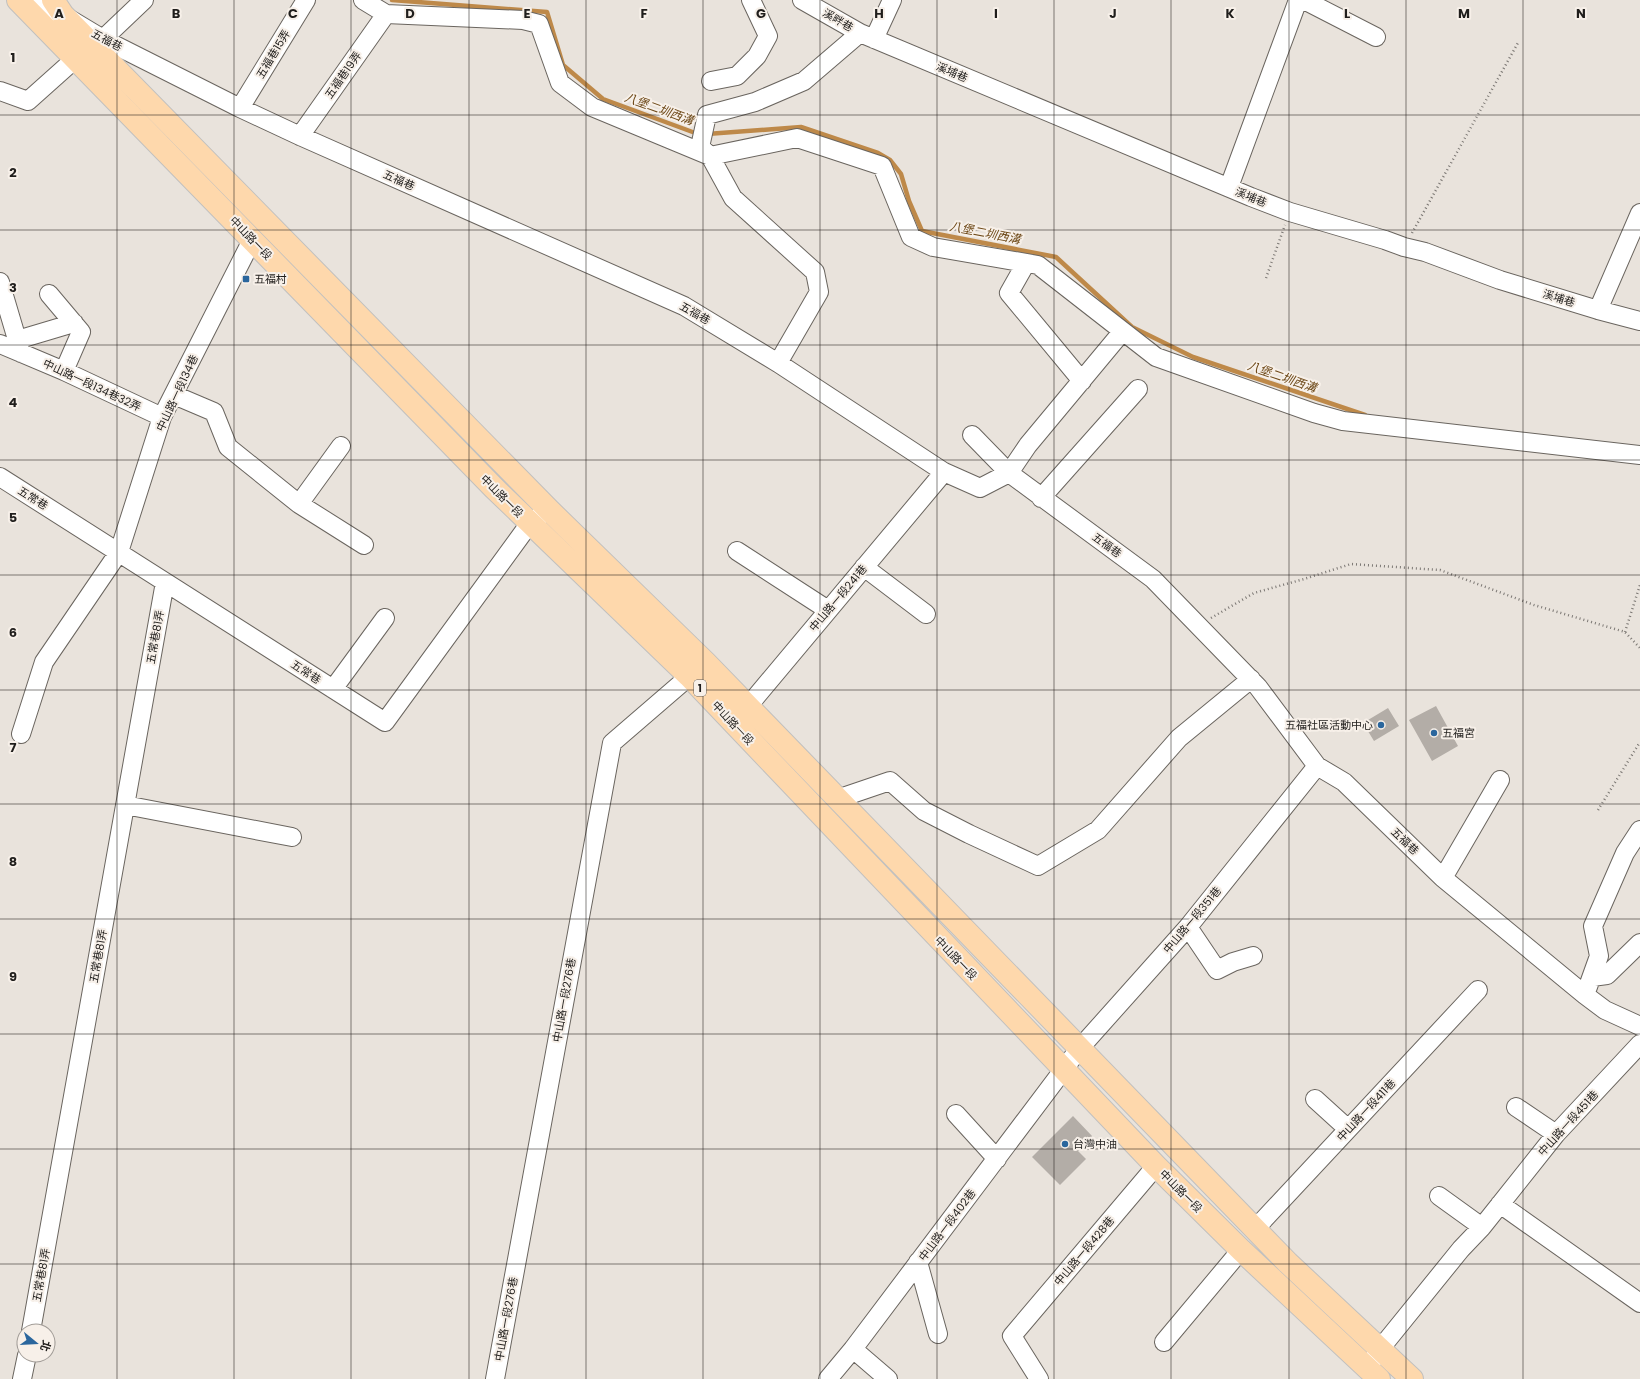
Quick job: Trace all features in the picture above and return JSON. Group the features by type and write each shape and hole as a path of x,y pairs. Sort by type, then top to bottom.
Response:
{"main road":[{"name":"中山路一段","path":"18,0 530,523 697,670 748,706 1288,1263 1412,1379"},
{"name":"中山路一段","path":"58,8 549,510 697,670 733,724 1063,1070 1156,1166 1241,1250 1373,1374"}],"street":[{"name":"五福巷","path":"18,0 58,8 103,39 240,108 684,306 778,362 944,472 980,488 1009,473 1028,445 1122,332"},
{"path":"103,39 144,0"},
{"name":"五福巷15弄","path":"240,108 306,0"},
{"path":"363,0 386,14 523,20 539,24 560,83 592,107 705,152 797,138 882,166 911,237 933,247 1038,265 1156,357 1314,413 1343,421 1640,455"},
{"path":"711,81 737,76 757,56 768,36 751,0"},
{"name":"溪畔巷","path":"802,0 867,36"},
{"path":"778,362 820,292 815,272 733,198 705,152 707,115 755,102 804,81 867,36 892,0"},
{"path":"1229,187 1298,0"},
{"path":"1304,0 1376,38"},
{"name":"五福巷19弄","path":"300,136 386,14"},
{"name":"溪埔巷","path":"867,36 1290,212 1425,252 1500,280 1598,310 1640,321"},
{"path":"0,91 28,101 75,59"},
{"path":"1598,310 1640,213"},
{"name":"中山路一段134巷","path":"21,734 44,662 118,552 162,417 252,240"},
{"path":"1026,263 1009,293 1082,381"},
{"path":"0,282 12,345 74,323"},
{"path":"49,294 81,332 64,371"},
{"name":"中山路一段134巷32弄","path":"12,345 162,417"},
{"path":"1041,498 1138,389"},
{"path":"174,395 214,412 228,447 299,504 364,545"},
{"path":"972,436 1009,473"},
{"path":"299,504 341,446"},
{"name":"中山路一段241巷","path":"733,724 944,472"},
{"name":"五福巷","path":"1009,473 1153,579 1258,687 1316,766 1344,782 1443,878 1585,995 1605,1010 1640,1026"},
{"name":"五常巷","path":"0,477 385,722 530,523 549,510"},
{"path":"737,551 828,610"},
{"path":"864,567 926,614"},
{"name":"五常巷81弄","path":"32,1323 165,582"},
{"path":"333,689 385,618"},
{"name":"中山路一段276巷","path":"495,1379 612,743 697,670"},
{"path":"838,799 890,781 924,811 1038,866 1098,830 1179,738 1250,679"},
{"name":"中山路一段351巷","path":"1063,1070 1079,1049 1188,926 1316,766"},
{"path":"1443,878 1500,780"},
{"path":"125,805 292,837"},
{"path":"1585,995 1599,956 1593,926 1625,853 1640,830"},
{"path":"1188,926 1217,970 1233,962 1253,956"},
{"path":"1592,977 1607,975 1640,943"},
{"name":"中山路一段411巷","path":"1255,1229 1478,990"},
{"name":"中山路一段451巷","path":"1373,1374 1380,1349 1461,1249 1482,1228 1556,1134 1640,1044"},
{"name":"中山路一段402巷","path":"828,1379 853,1349 1063,1070"},
{"path":"1315,1099 1348,1129"},
{"path":"1516,1107 1556,1134"},
{"path":"956,1114 997,1159"},
{"name":"中山路一段428巷","path":"1039,1379 1012,1336 1156,1166"},
{"path":"1439,1196 1482,1228"},
{"path":"1500,1204 1640,1303"},
{"path":"1164,1342 1241,1250"},
{"path":"918,1262 938,1334"},
{"path":"853,1349 888,1379"},
{"path":"22,1379 25,1363"}],"path":[{"path":"1404,247 1518,41"},
{"path":"1266,278 1290,212"},
{"path":"1198,625 1254,593 1351,564 1440,570 1534,605 1625,632 1640,648"},
{"path":"1625,632 1640,585"},
{"path":"1598,810 1640,742"}],"building":[{"name":"五福宮","path":"1436,706 1458,746 1432,761 1409,720"},
{"name":"五福社區活動中心","path":"1388,708 1399,726 1374,741 1363,723"},
{"name":"台灣中油","path":"1073,1116 1092,1136 1078,1151 1086,1159 1060,1185 1032,1157"}],"waterway":[{"name":"八堡二圳西溝","path":"392,0 547,12 563,65 603,99 698,134"},
{"name":"八堡二圳西溝","path":"707,134 801,127 878,153 890,160 901,174 909,201 922,231 1056,257 1132,327 1193,357 1365,415"}],"place":[{"name":"五福村","path":"246,279"},
{"name":"五福社區活動中心","path":"1381,725"},
{"name":"五福宮","path":"1434,733"},
{"name":"台灣中油","path":"1065,1144"}]}
